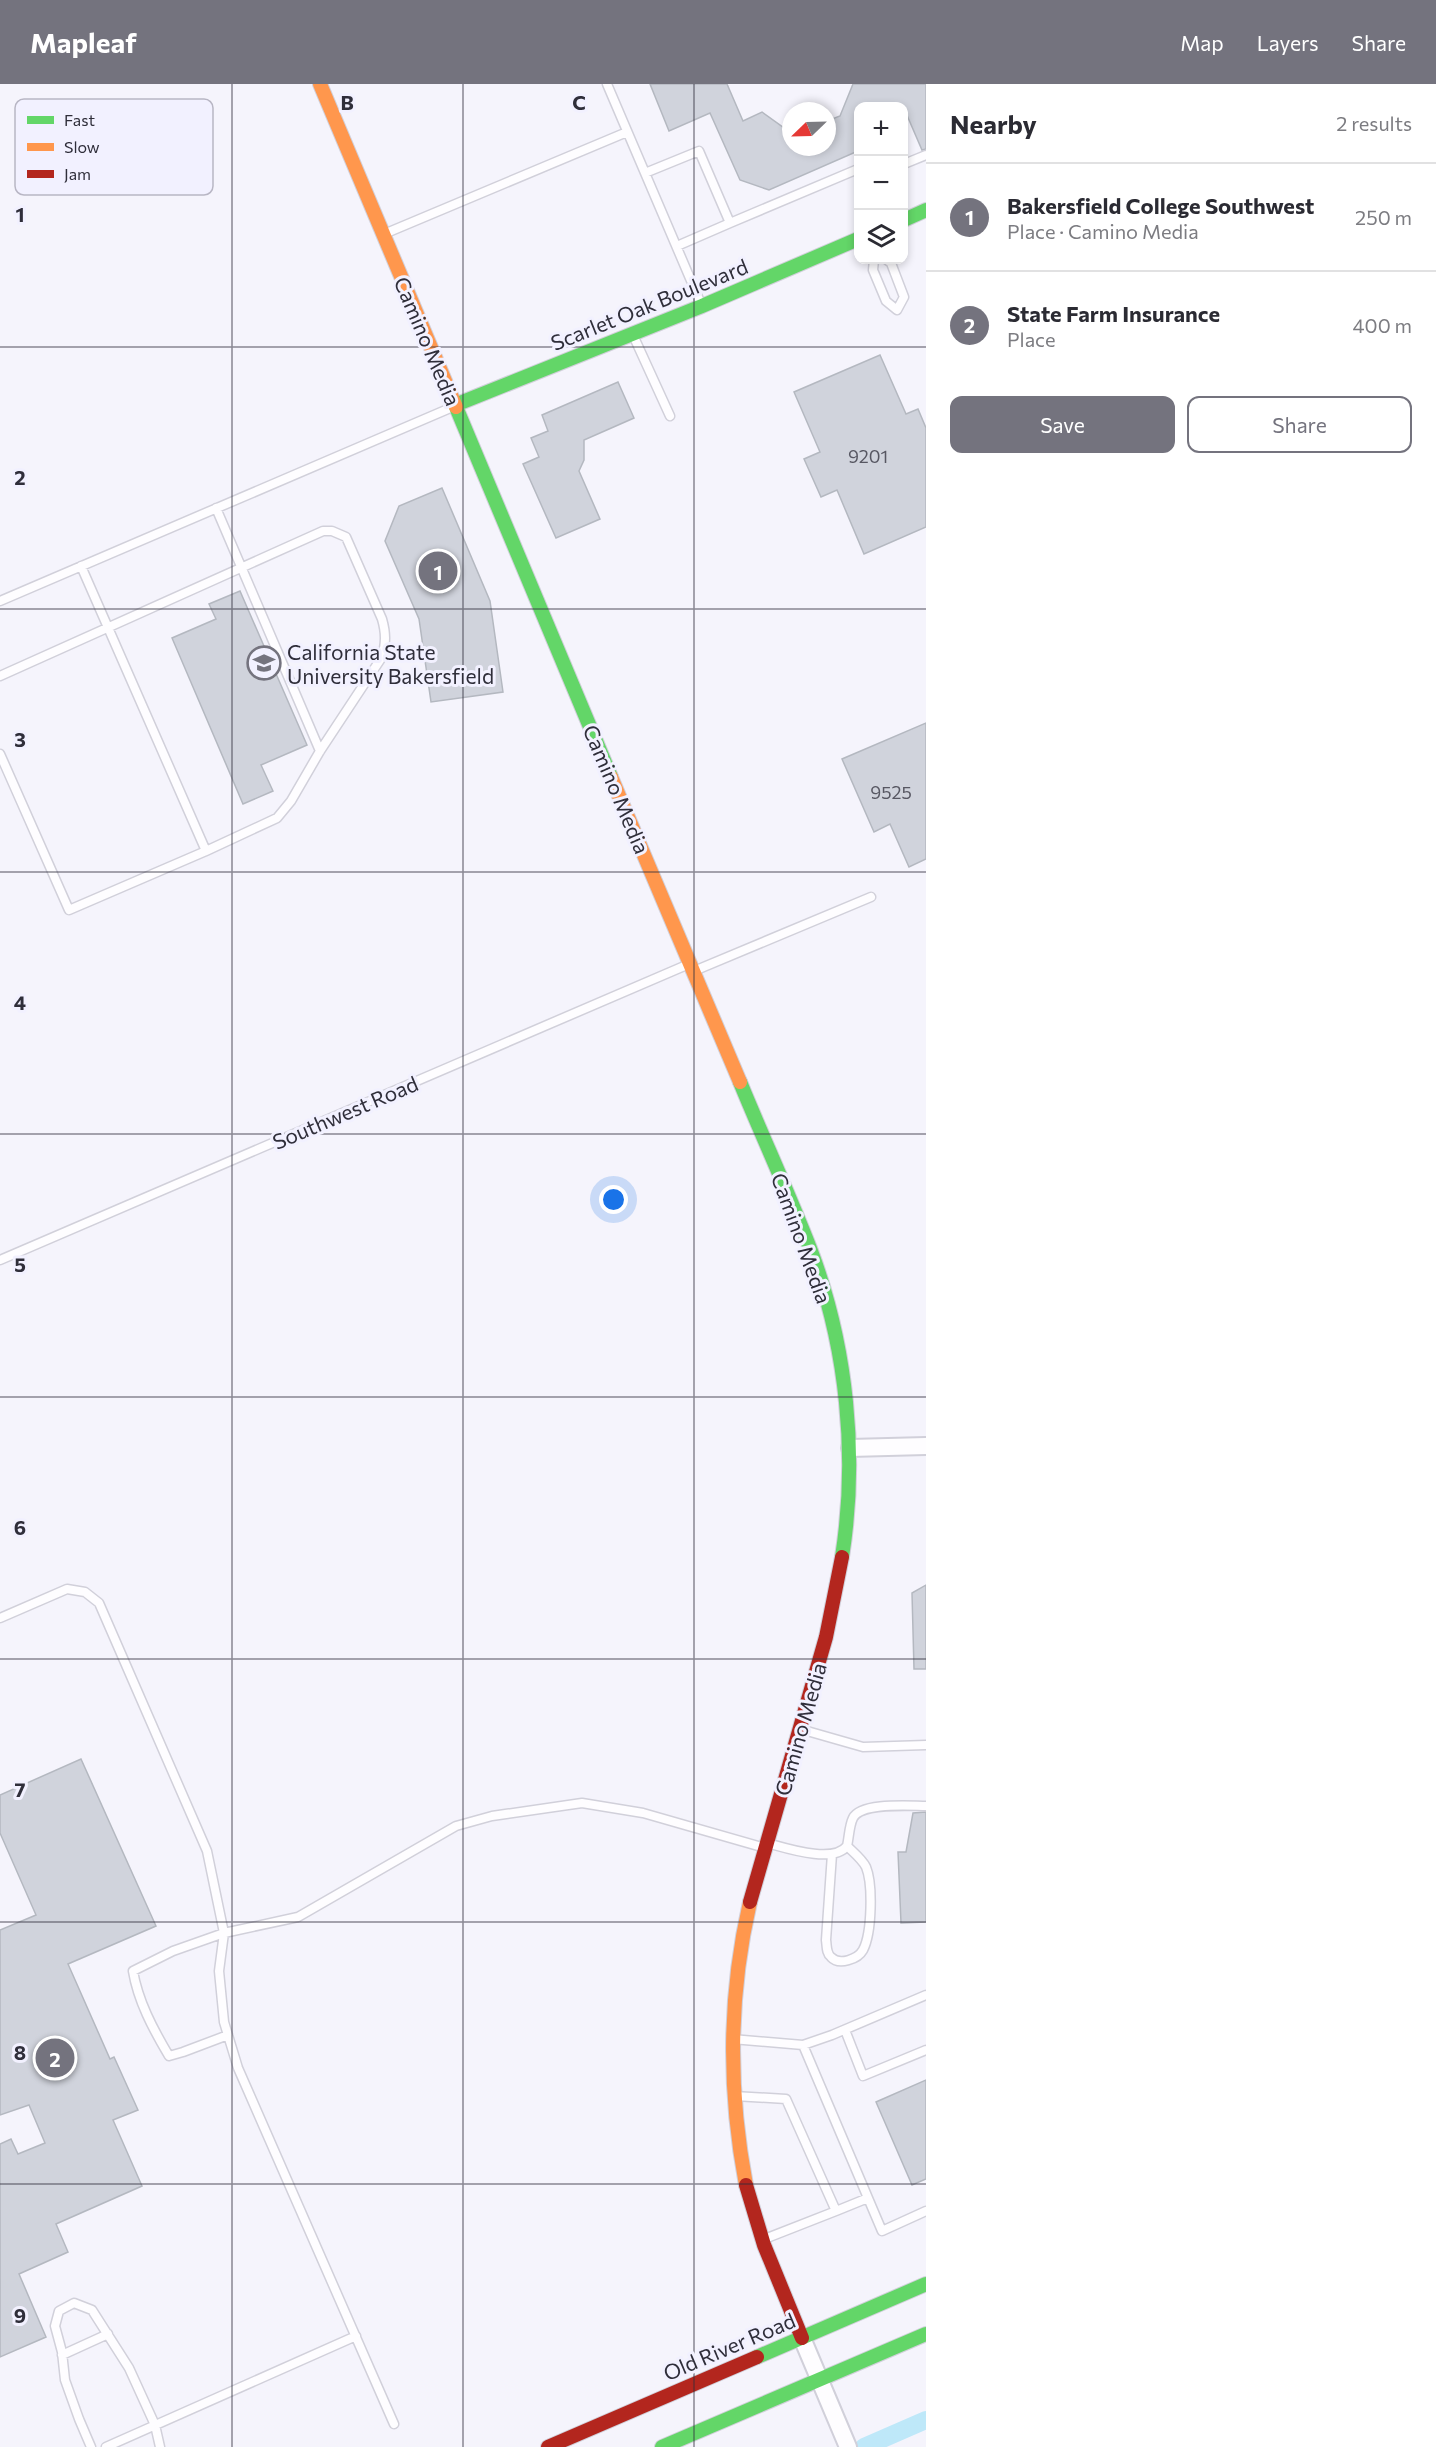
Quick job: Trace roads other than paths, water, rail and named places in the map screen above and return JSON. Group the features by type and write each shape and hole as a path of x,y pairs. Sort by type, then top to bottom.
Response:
{"street":[{"name":"Camino Media","path":"320,84 811,1251 825,1292 838,1343 846,1396 850,1448 850,1502 846,1544 837,1596 751,1895 734,1989 732,2039 738,2137 747,2189 762,2240 848,2447"},
{"path":"908,218 926,210"},
{"name":"Scarlet Oak Boulevard","path":"455,405 702,306 854,241"},
{"path":"850,1448 926,1446"},
{"name":"Old River Road","path":"548,2447 926,2284"},
{"path":"662,2447 926,2334"}],"lane":[{"path":"606,84 702,306"},
{"path":"384,235 627,132"},
{"path":"645,173 699,151 730,223"},
{"path":"908,162 926,155"},
{"path":"677,246 854,171"},
{"path":"874,264 873,270 886,302 899,313 904,297 891,264"},
{"path":"632,334 670,416"},
{"path":"0,601 455,405"},
{"path":"216,508 320,751"},
{"path":"0,676 322,531 339,533 346,537 385,630 386,645 382,657 320,751 291,801 277,818 69,910 0,754"},
{"path":"81,567 206,851"},
{"name":"Southwest Road","path":"0,1260 692,967 871,897"},
{"path":"0,1618 67,1589 85,1592 99,1603 207,1851 224,1933 219,1971 224,2022 238,2068 394,2424"},
{"path":"800,1729 863,1746 926,1745"},
{"path":"228,2035 169,2056 155,2033 136,1990 133,1971 173,1951 224,1933 298,1917 456,1826 492,1816 582,1803 643,1813 766,1846 832,1854 843,1851 847,1846 853,1818 859,1811 870,1808 926,1806"},
{"path":"832,1854 826,1940 828,1953 832,1959 839,1962 857,1957 862,1951 866,1941 870,1903 866,1867 847,1846"},
{"path":"732,2039 803,2044 845,2030 926,1995"},
{"path":"845,2030 863,2076 926,2050"},
{"path":"803,2044 882,2231 926,2211"},
{"path":"734,2096 786,2099 836,2211"},
{"path":"762,2240 868,2198"},
{"path":"91,2447 79,2420 66,2380 55,2326 59,2311 74,2303 92,2310 129,2368 155,2425 160,2447"},
{"path":"62,2355 108,2334"},
{"path":"106,2447 356,2336"}],"waterway":[{"path":"864,2447 926,2420"}],"place":[{"name":"Bakersfield College Southwest","path":"438,571"},
{"name":"California State University Bakersfield","path":"264,663"},
{"name":"State Farm Insurance","path":"55,2058"}]}
